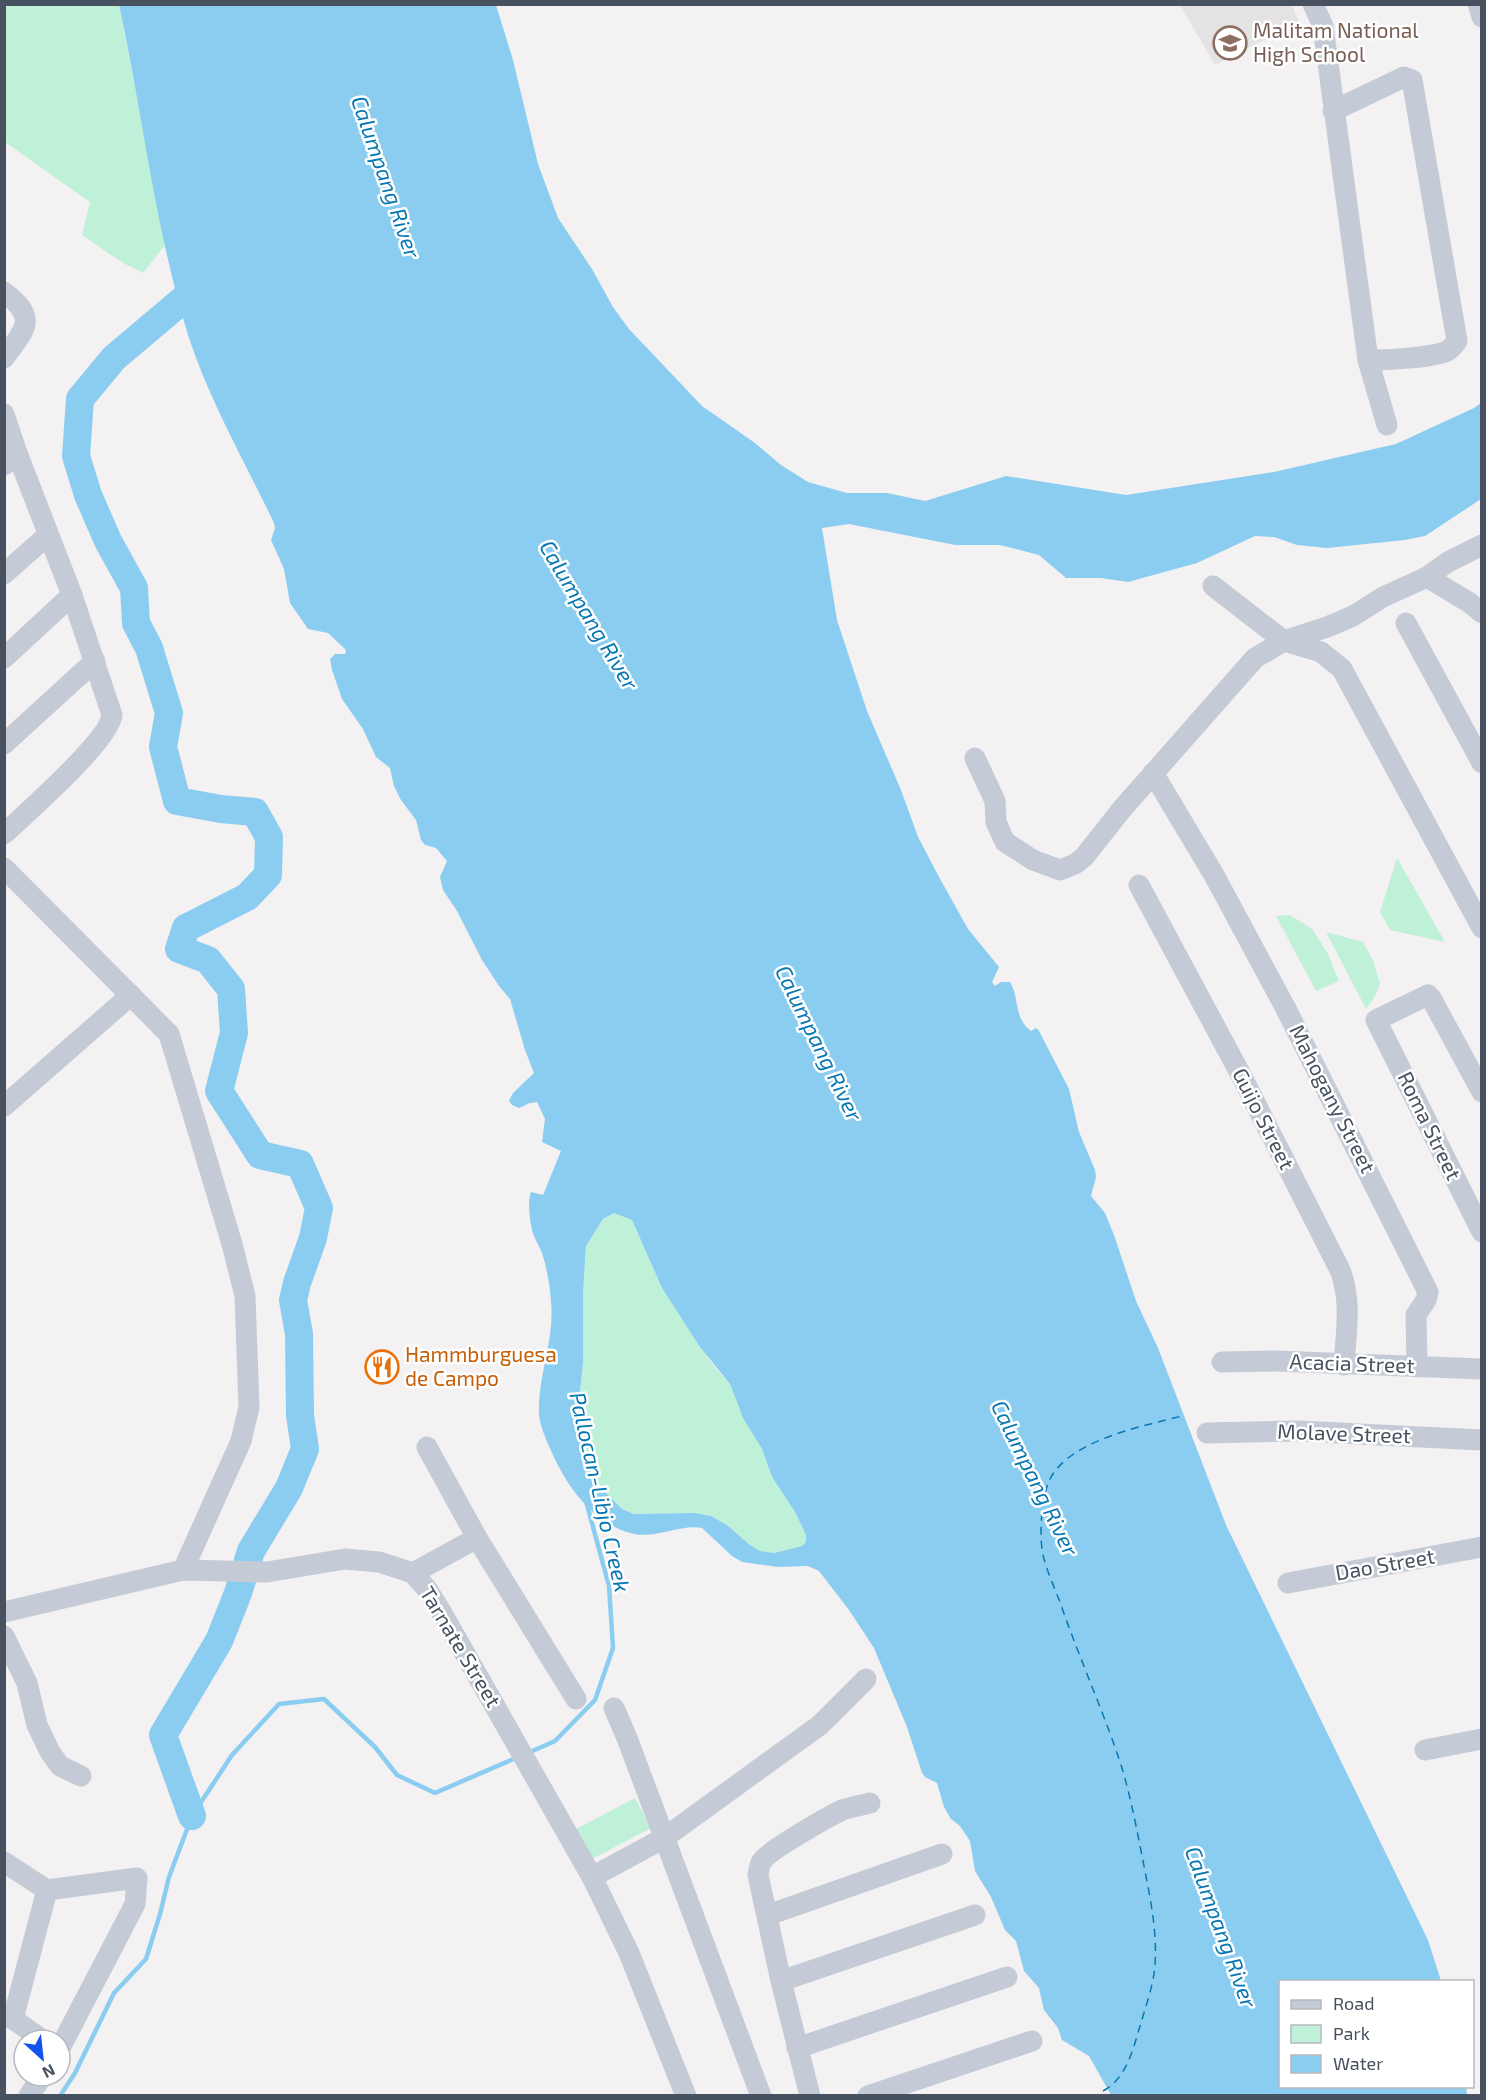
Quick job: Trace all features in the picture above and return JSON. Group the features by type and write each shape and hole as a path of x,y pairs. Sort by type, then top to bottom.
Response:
{"street":[{"path":"1313,4 1323,26 1368,360 1387,425"},
{"path":"1479,4 1482,17"},
{"path":"1333,111 1404,77 1412,80 1457,340 1453,347 1445,352 1392,360 1368,360"},
{"path":"4,292 21,309 26,319 26,328 4,358"},
{"path":"4,414 11,459 48,535 72,596 112,715 110,726 80,761 4,834"},
{"path":"4,574 48,535"},
{"path":"975,758 995,801 996,822 1005,842 1033,860 1060,870 1075,864 1084,857 1153,772 1255,658 1284,641 1353,616 1383,597 1426,577 1448,562 1482,545"},
{"path":"1426,577 1470,603 1482,613"},
{"path":"1213,586 1284,641 1321,652 1342,669 1482,928"},
{"path":"4,658 72,596"},
{"path":"1406,623 1482,763"},
{"path":"4,744 95,661"},
{"name":"Mahogany Street","path":"1153,772 1214,875 1285,1006 1428,1292 1428,1296 1416,1315 1416,1367"},
{"path":"4,868 169,1034 232,1244 245,1296 249,1407 242,1441 183,1570"},
{"name":"Guijo Street","path":"1139,885 1340,1270 1346,1286 1348,1304 1344,1365"},
{"path":"4,1106 131,995"},
{"name":"Roma Street","path":"1482,1092 1428,995 1376,1020 1482,1232"},
{"name":"Acacia Street","path":"1222,1362 1276,1361 1482,1369"},
{"name":"Molave Street","path":"1207,1433 1299,1431 1482,1440"},
{"path":"427,1447 477,1538 576,1699"},
{"path":"413,1573 477,1538"},
{"name":"Dao Street","path":"1288,1583 1482,1547"},
{"name":"Tarnate Street","path":"4,1612 183,1570 267,1572 345,1559 379,1562 413,1573 427,1589 510,1730 592,1877 629,1953 686,2096"},
{"path":"4,1635 27,1683 38,1725 50,1752 60,1766 81,1776"},
{"path":"592,1877 664,1838 820,1725 866,1679"},
{"path":"614,1708 761,2096"},
{"path":"1425,1750 1482,1739"},
{"path":"810,2096 781,1981 758,1875 761,1861 771,1853 845,1809 870,1803"},
{"path":"768,1915 942,1854"},
{"path":"4,1862 47,1890 137,1878 135,1904 70,2028"},
{"path":"25,2028 9,2017 47,1890"},
{"path":"781,1981 975,1915"},
{"path":"797,2048 1007,1977"},
{"path":"868,2096 1032,2041"}],"shaded area":[{"name":"Malitam National High School","path":"1180,5 1292,5 1299,22 1215,65"}],"green space":[{"path":"5,5 119,5 165,245 143,273 123,263 82,235 90,202 5,142"},
{"path":"1397,858 1445,942 1390,930 1380,912"},
{"path":"1290,915 1312,929 1327,952 1339,981 1316,991 1276,916"},
{"path":"1326,932 1363,942 1373,960 1380,984 1366,1009"},
{"path":"614,1213 632,1220 662,1288 713,1365 730,1384 743,1418 762,1449 772,1477 795,1512 806,1535 806,1542 802,1546 774,1553 760,1551 727,1525 711,1516 695,1513 634,1514 622,1509 598,1485 582,1454 577,1420 583,1363 583,1294 586,1246 603,1219"},
{"path":"635,1798 651,1828 592,1859 576,1829"}],"water":[{"name":"Calumpang River","path":"119,5 496,5 513,60 538,164 558,218 592,269 613,307 629,329 702,406 755,443 781,465 808,482 847,493 887,493 925,501 1006,476 1126,495 1274,472 1396,444 1481,403 1481,499 1425,536 1405,540 1327,548 1297,545 1274,537 1255,536 1197,563 1128,582 1101,578 1066,578 1039,555 1000,545 955,545 849,524 822,528 837,620 867,711 901,790 918,837 968,929 999,967 992,982 995,986 1001,982 1010,982 1019,1014 1025,1026 1031,1031 1036,1028 1039,1031 1069,1089 1079,1132 1095,1170 1096,1177 1091,1196 1105,1213 1136,1301 1158,1348 1226,1525 1428,1940 1441,1980 1279,1980 1279,2088 1466,2088 1467,2095 1111,2095 1089,2056 1062,2040 1058,2028 1044,2010 1039,1988 1024,1971 1016,1941 1005,1930 991,1897 975,1871 970,1841 944,1807 937,1783 922,1773 907,1727 874,1648 819,1571 808,1566 778,1567 742,1562 732,1556 702,1528 685,1528 649,1535 630,1533 603,1520 580,1499 555,1460 544,1435 539,1415 539,1401 552,1316 545,1265 530,1220 530,1196 531,1192 543,1195 561,1151 542,1142 545,1119 537,1102 519,1108 509,1101 513,1093 534,1073 510,999 482,960 457,911 443,890 440,877 447,861 436,848 425,845 421,840 416,820 394,786 390,768 376,757 363,729 342,699 330,659 335,654 345,654 346,650 328,633 308,629 290,603 284,569 271,540 275,528 274,523 217,409 197,362 177,297 158,214","holes":["614,1213 632,1220 662,1288 700,1347 730,1384 743,1418 762,1449 772,1477 795,1512 806,1535 806,1542 802,1546 774,1553 760,1551 727,1525 711,1516 695,1513 634,1514 622,1509 598,1485 582,1454 577,1420 583,1363 586,1246 603,1219"]}],"waterway":[{"path":"192,1816 163,1735 219,1641 238,1593 251,1551 289,1488 305,1449 300,1415 299,1334 293,1300 313,1238 319,1208 300,1164 260,1155 219,1091 234,1033 231,989 208,960 179,949 186,928 247,897 268,875 269,837 255,812 177,801 163,747 169,713 149,648 136,623 134,588 108,541 88,495 76,456 80,399 114,358 210,277"},
{"name":"Pallocan-Libjo Creek","path":"528,1753 555,1741 595,1700 613,1648 609,1586 586,1501"},
{"name":"Pallocan-Libjo Creek","path":"60,2096 75,2073 114,1993 146,1959 169,1877 192,1816 232,1755 279,1704 324,1699 375,1747 397,1775 435,1793 518,1757"}],"ferry route":[{"path":"1103,2091 1118,2079 1128,2063 1134,2045 1154,1974 1155,1931 1131,1803 1122,1768 1043,1555 1041,1527 1043,1506 1050,1479 1074,1454 1128,1430 1182,1416"}],"place":[{"name":"Malitam National High School","path":"1230,43"},
{"name":"Hammburguesa de Campo","path":"382,1367"}]}
